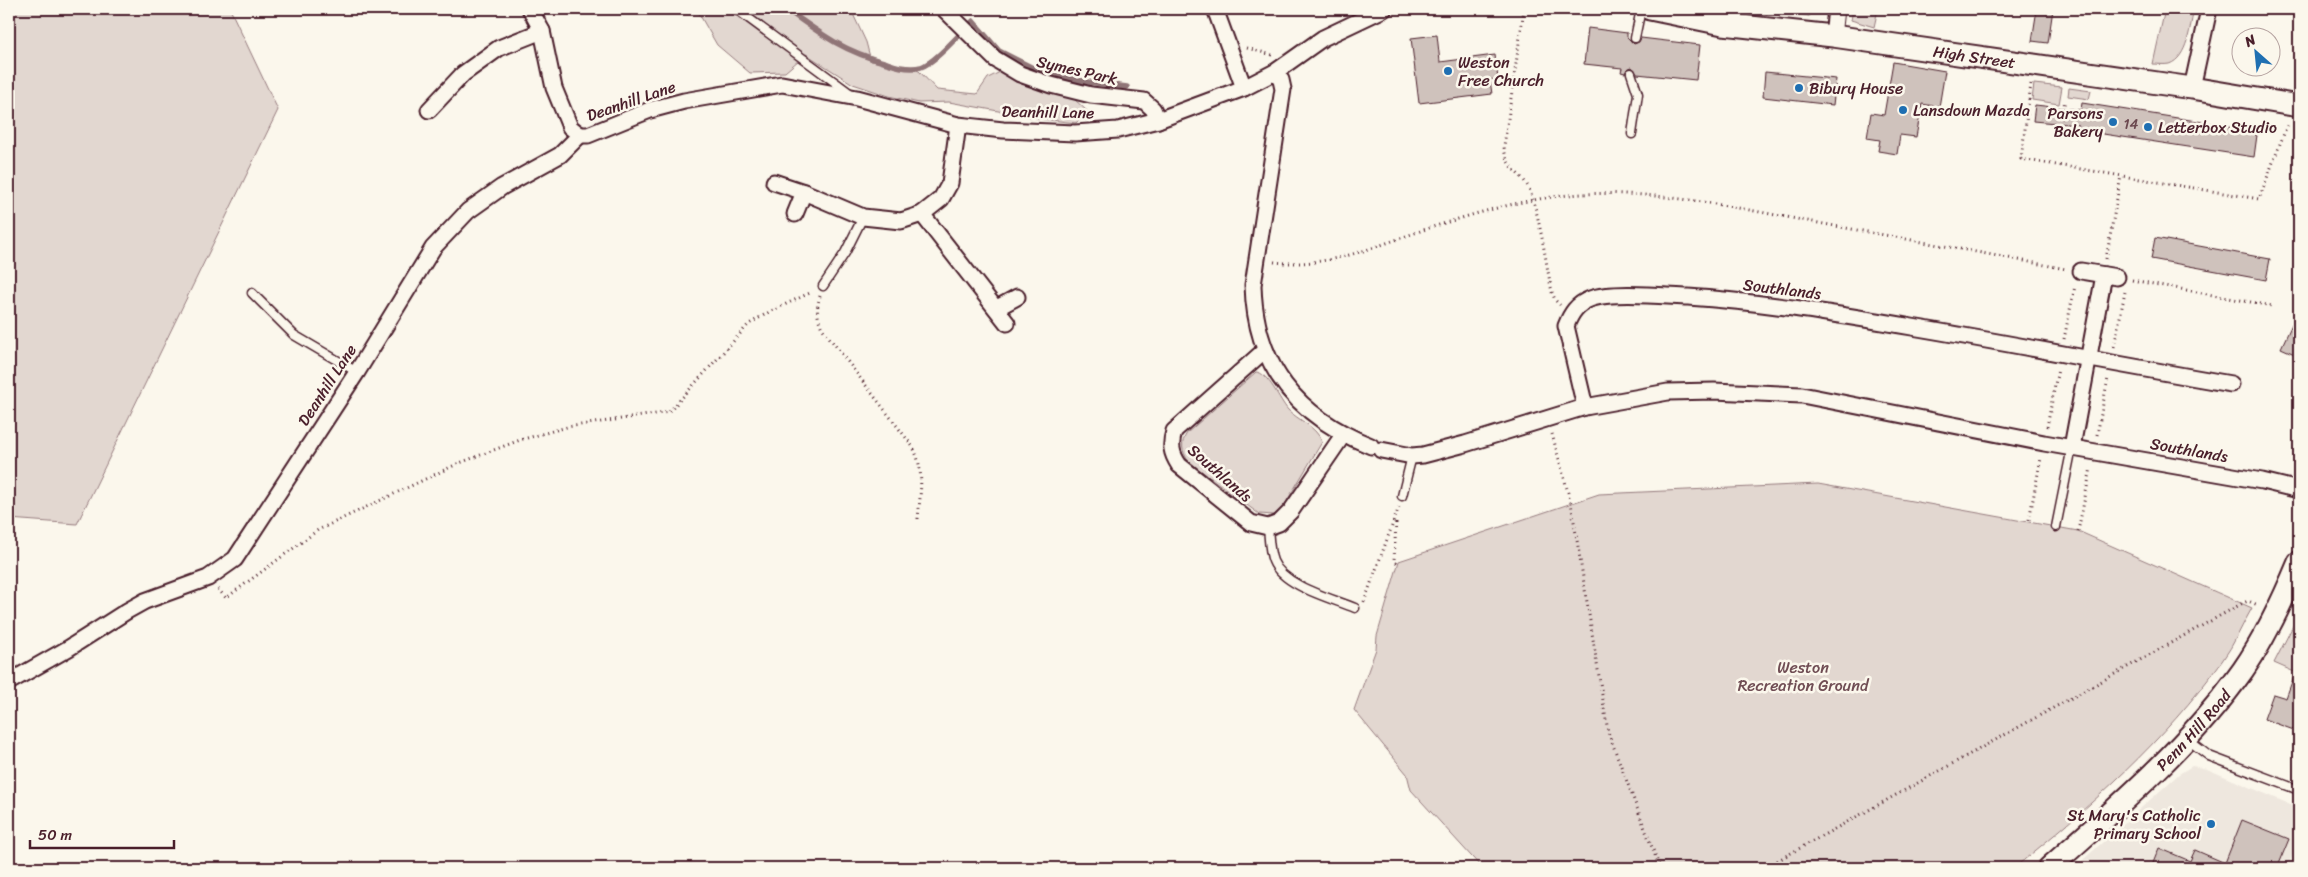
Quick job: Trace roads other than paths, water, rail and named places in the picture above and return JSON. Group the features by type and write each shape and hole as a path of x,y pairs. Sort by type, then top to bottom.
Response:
{"street":[{"path":"530,9 542,31 554,88 570,126 580,135"},
{"path":"1215,9 1244,88"},
{"name":"Deanhill Lane","path":"9,682 69,648 127,610 145,601 208,578 236,559 357,372 433,248 446,231 468,211 502,187 560,155 580,135 588,135 650,110 684,101 782,84 857,98 958,125 1003,130 1075,132 1118,130 1158,120 1244,88 1275,72 1322,38 1384,9"},
{"name":"High Street","path":"1650,9 1724,24 1833,36 2192,88 2298,106"},
{"path":"1833,36 1836,9"},
{"path":"2192,88 2209,9"},
{"name":"Symes Park","path":"949,14 995,59 1020,74 1051,85 1091,95 1144,101 1153,108 1158,120"},
{"path":"429,110 463,74 499,48 542,31"},
{"name":"Southlands","path":"1275,72 1281,80 1283,89 1256,261 1254,308 1257,330 1274,369 1298,401 1343,435 1376,448 1412,456 1457,447 1586,407 1668,392 1714,391 1802,395 2044,443 2094,450 2262,481 2299,490"},
{"path":"774,182 804,192 863,217 901,221 922,214 941,200 950,183 958,125"},
{"path":"795,214 804,192"},
{"path":"922,214 1007,323"},
{"path":"2072,447 2088,359 2116,277 2079,271"},
{"name":"Southlands","path":"1586,407 1567,338 1566,326 1577,306 1603,296 1662,296 1729,300 1801,308 2062,352 2111,364 2231,384"},
{"path":"997,308 1017,297"},
{"name":"Southlands","path":"1265,350 1184,420 1174,431 1171,442 1172,454 1179,465 1251,523 1268,527"},
{"path":"1268,527 1279,522 1291,511 1343,435"},
{"name":"Penn Hill Road","path":"2049,868 2151,776 2221,699 2244,668 2262,638 2299,562"}],"lane":[{"path":"736,9 857,98"},
{"path":"1636,38 1641,9"},
{"path":"1631,73 1638,94 1632,134"},
{"path":"823,286 845,253 863,217"},
{"path":"252,293 294,335 357,372"},
{"path":"2056,527 2072,447"},
{"path":"1402,496 1412,456"},
{"path":"1268,527 1272,560 1278,570 1288,580 1355,608"},
{"path":"2186,739 2209,756 2299,790"}],"waterway":[{"path":"786,9 822,34 845,47 899,67 917,68 927,64 941,53 973,21 999,51 1043,73 1127,87"}],"place":[{"name":"Weston Free Church","path":"1448,71"},
{"name":"Bibury House","path":"1799,88"},
{"name":"Lansdown Mazda","path":"1903,110"},
{"name":"Parsons Bakery","path":"2113,122"},
{"name":"Letterbox Studio","path":"2148,127"},
{"name":"St Mary's Catholic Primary School","path":"2211,824"}],"park label":[{"name":"Weston Recreation Ground","path":"1803,676"}]}
